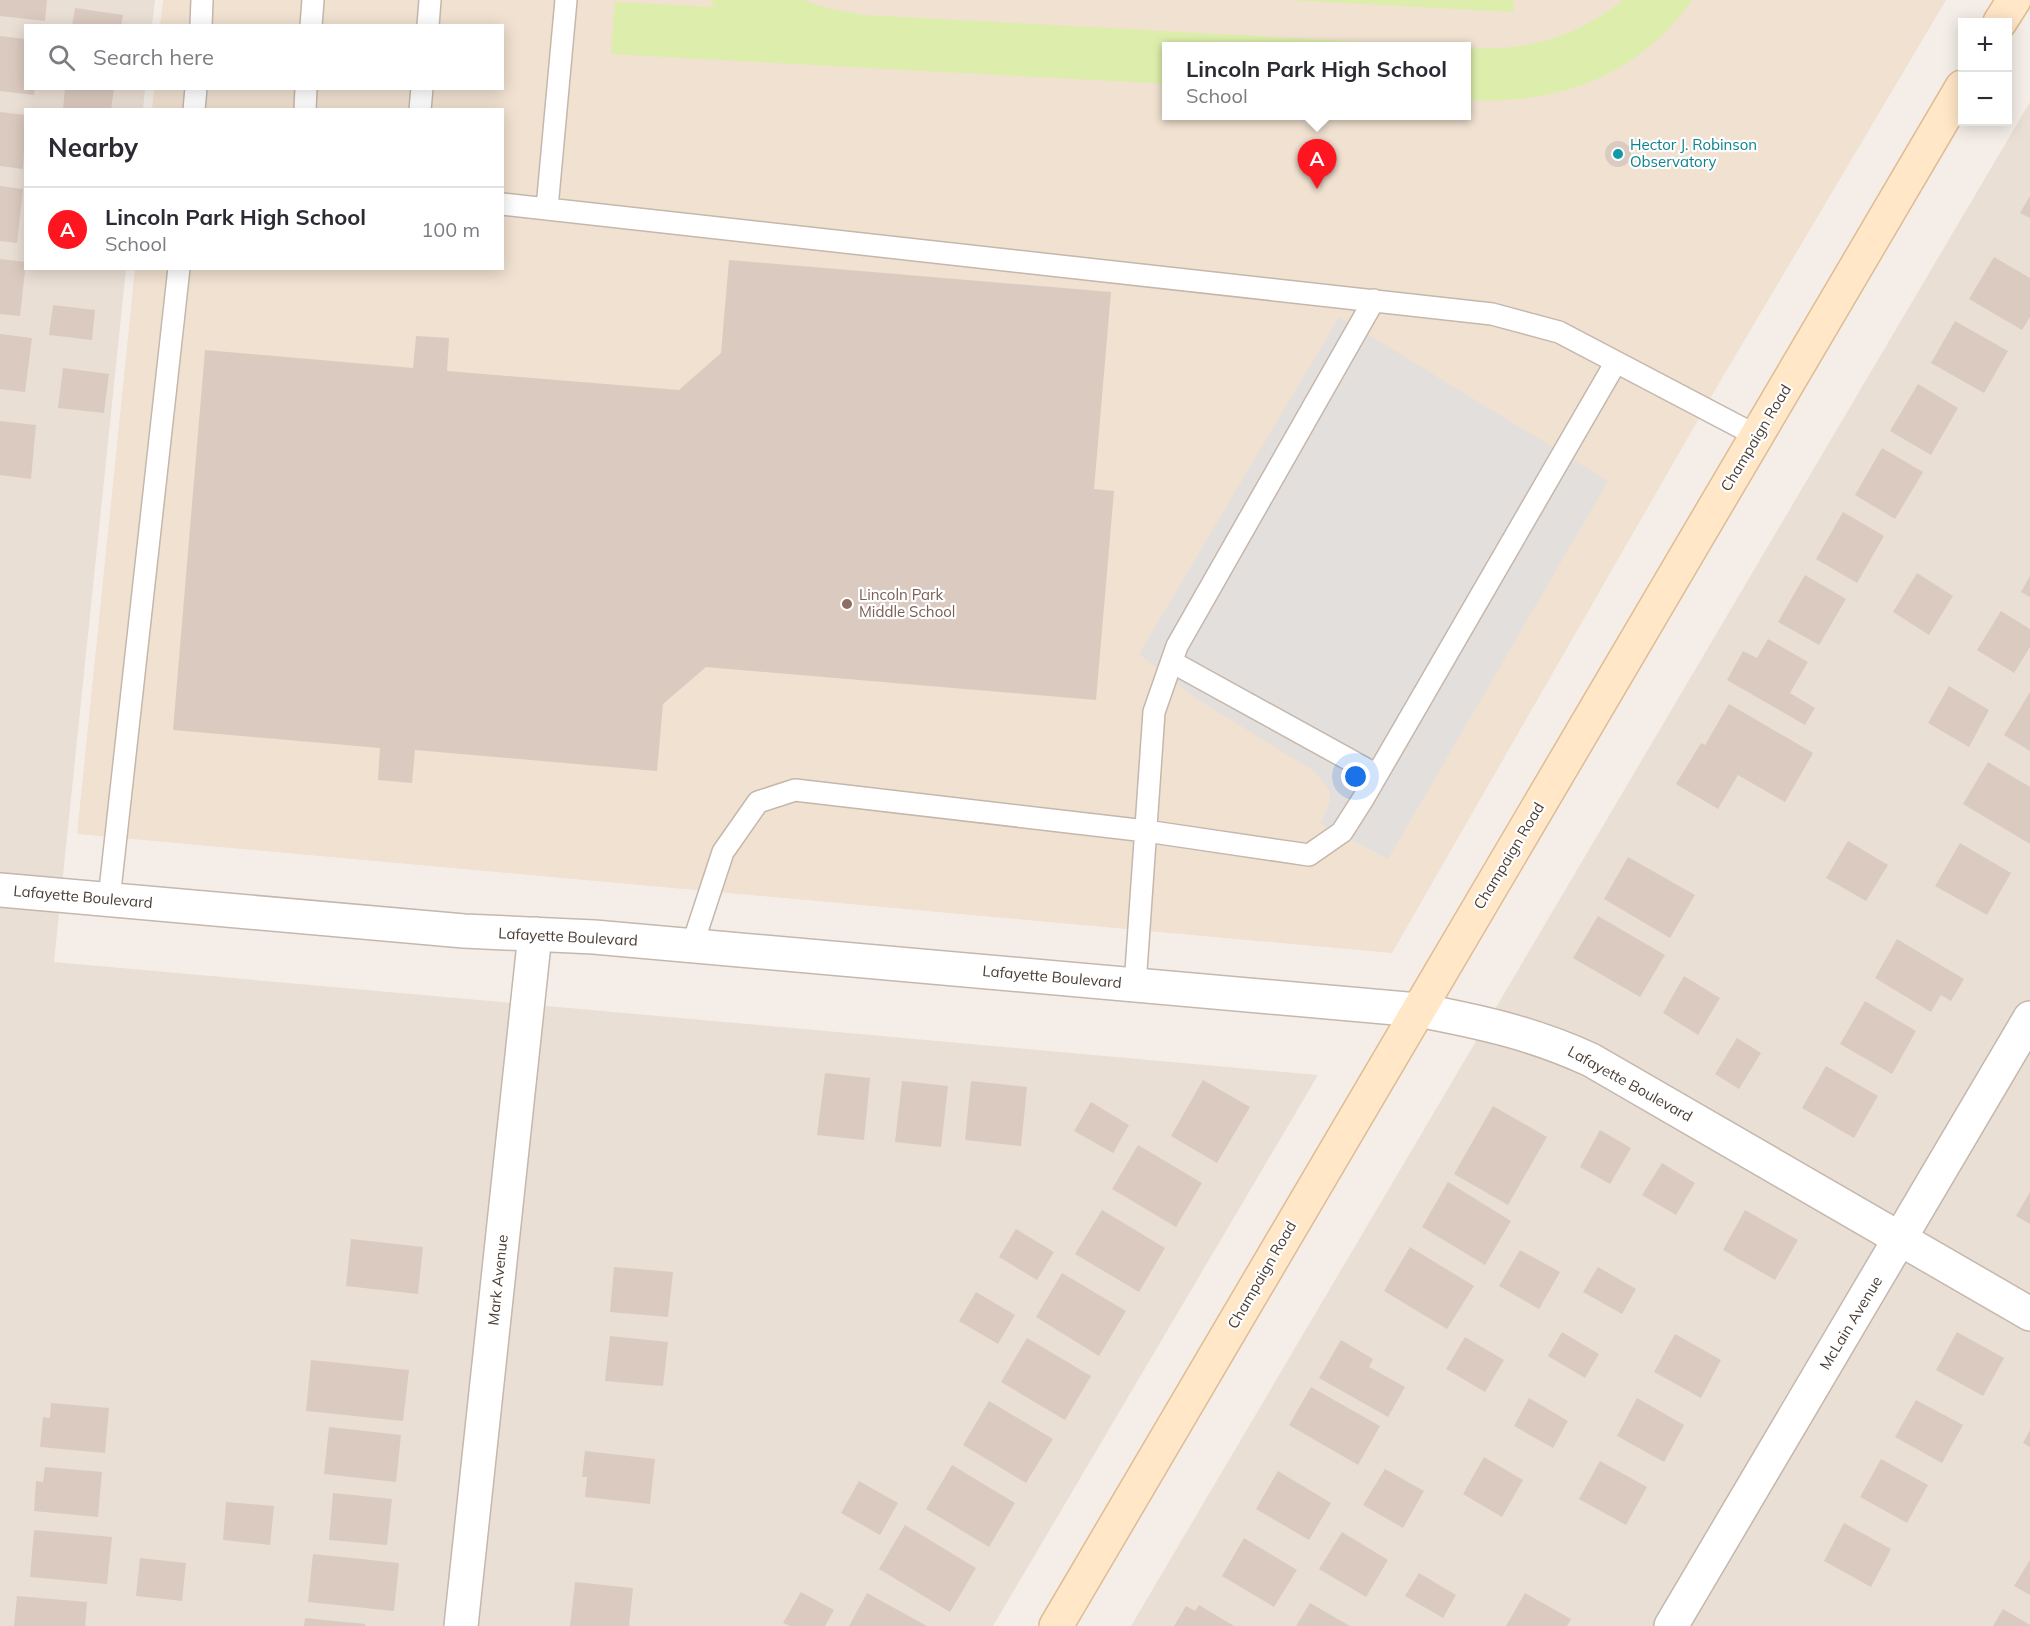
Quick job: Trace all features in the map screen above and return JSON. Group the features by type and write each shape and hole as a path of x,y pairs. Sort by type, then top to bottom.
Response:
{"street":[{"path":"2003,18 2014,0"},
{"name":"Champaign Road","path":"1056,1626 1958,94"},
{"name":"Lafayette Boulevard","path":"1,897 110,899 464,931 692,946 1418,1010 1501,1026 1558,1045 1591,1060 2030,1314"},
{"name":"Mark Avenue","path":"461,1626 535,934"},
{"name":"McLain Avenue","path":"1671,1626 2030,1018"}],"lane":[{"path":"201,24 202,0"},
{"path":"311,24 313,0"},
{"path":"428,24 430,0"},
{"path":"547,208 566,0"},
{"path":"194,108 196,90"},
{"path":"305,108 306,90"},
{"path":"420,108 422,90"},
{"path":"504,204 1492,314 1559,332 1757,436"},
{"path":"110,899 179,270"},
{"path":"1135,985 1154,711 1183,636 1374,300"},
{"path":"692,946 723,852 758,802 795,790 1146,831 1309,855 1342,832 1616,362"},
{"path":"1172,662 1377,775"}],"shaded area":[{"path":"0,0 155,0 152,24 24,24 24,90 145,90 143,108 24,108 24,270 126,270 54,962 1318,1075 993,1626 0,1626"},
{"name":"Lincoln Park Middle School","path":"163,0 1946,0 1725,373 1392,953 77,834 135,270 504,270 504,108 152,108 154,90 504,90 504,24 160,24"},
{"path":"2030,102 2030,1626 1131,1626"},
{"path":"1339,317 1608,481 1388,859 1321,824 1330,802 1330,791 1314,771 1197,699 1139,654"}],"green space":[{"path":"710,0 804,0 826,8 864,15 1371,42 1162,42 1162,84 611,54 615,2 715,7"},
{"path":"1284,0 1514,0 1513,12"},
{"path":"1623,0 1692,0 1671,27 1647,49 1621,67 1593,81 1564,91 1533,97 1471,100 1471,48 1510,47 1550,39 1568,33 1605,13"}],"building":[{"path":"0,0 47,0 45,21 0,16"},
{"path":"75,8 123,15 121,24 72,24"},
{"path":"0,36 24,39 24,90 35,90 34,95 0,91"},
{"path":"65,90 114,90 111,108 63,108"},
{"path":"0,112 24,115 23,169 0,166"},
{"name":"Hector J. Robinson Observatory","path":"1618,141 1627,145 1631,154 1627,163 1618,167 1609,163 1605,154 1609,145"},
{"path":"0,186 23,189 17,243 0,241"},
{"path":"2030,196 2030,218 2020,213"},
{"path":"1994,257 2030,278 2030,317 2022,330 1969,299"},
{"path":"0,259 24,262 20,316 0,314"},
{"name":"Lincoln Park Middle School","path":"729,260 1111,292 1094,489 1114,491 1096,700 706,667 663,704 657,771 415,750 412,783 378,780 380,748 173,730 205,350 413,368 416,336 449,338 447,371 679,390 721,353"},
{"path":"53,305 95,310 92,340 49,335"},
{"path":"1955,321 2008,351 1984,393 1931,363"},
{"path":"0,334 32,338 25,392 0,389"},
{"path":"63,368 109,374 104,413 58,408"},
{"path":"1918,384 1958,408 1931,455 1890,431"},
{"path":"0,421 36,425 31,479 0,475"},
{"path":"1882,448 1923,472 1895,519 1855,495"},
{"path":"1843,512 1884,536 1857,583 1816,559"},
{"path":"1917,573 1953,596 1929,635 1893,612"},
{"path":"1805,575 1846,599 1819,645 1778,622"},
{"path":"2030,576 2030,597 2021,592"},
{"path":"2001,611 2030,629 2030,647 2014,673 1977,650"},
{"path":"1768,639 1808,662 1790,693 1815,708 1805,725 1727,680 1743,651 1757,658"},
{"path":"1949,686 1989,710 1969,747 1928,723"},
{"path":"2030,692 2030,751 2004,735"},
{"path":"1729,704 1813,753 1785,802 1738,775 1718,809 1676,784 1701,743 1705,745"},
{"path":"1988,762 2030,787 2030,844 1963,804"},
{"path":"1848,841 1888,865 1866,901 1826,878"},
{"path":"1960,843 2011,873 1987,915 1935,886"},
{"path":"1628,857 1695,895 1670,938 1604,899"},
{"path":"1598,916 1665,955 1640,997 1573,958"},
{"path":"1897,939 1964,979 1951,1001 1941,995 1931,1012 1875,978"},
{"path":"1684,976 1720,998 1698,1035 1663,1013"},
{"path":"1865,1001 1916,1031 1892,1074 1840,1044"},
{"path":"1737,1038 1761,1053 1739,1089 1715,1074"},
{"path":"1826,1066 1878,1096 1854,1138 1802,1108"},
{"path":"825,1073 870,1078 864,1140 817,1135"},
{"path":"1203,1080 1250,1107 1217,1163 1171,1136"},
{"path":"902,1081 948,1086 941,1147 895,1142"},
{"path":"971,1081 1027,1087 1021,1146 965,1140"},
{"path":"1091,1102 1129,1125 1113,1153 1074,1131"},
{"path":"1493,1106 1547,1137 1508,1205 1454,1174"},
{"path":"1600,1130 1631,1148 1610,1184 1580,1167"},
{"path":"1138,1145 1202,1183 1176,1227 1112,1189"},
{"path":"1662,1163 1695,1183 1676,1215 1642,1195"},
{"path":"1448,1182 1511,1221 1485,1265 1422,1227"},
{"path":"2030,1192 2030,1224 2016,1216"},
{"path":"1102,1210 1165,1248 1139,1292 1075,1254"},
{"path":"1745,1210 1798,1240 1775,1280 1723,1250"},
{"path":"1016,1229 1054,1252 1037,1280 999,1257"},
{"path":"351,1239 423,1247 418,1294 346,1286"},
{"path":"1410,1247 1474,1286 1447,1329 1384,1291"},
{"path":"1520,1250 1560,1272 1539,1309 1499,1286"},
{"path":"614,1267 673,1272 668,1317 610,1312"},
{"path":"1598,1267 1636,1289 1622,1314 1583,1292"},
{"path":"1062,1273 1126,1311 1099,1356 1036,1317"},
{"path":"976,1292 1015,1315 998,1344 959,1321"},
{"path":"1562,1332 1599,1354 1585,1378 1548,1356"},
{"path":"1957,1332 2004,1358 1983,1396 1936,1370"},
{"path":"1675,1334 1721,1360 1701,1398 1654,1372"},
{"path":"610,1336 668,1342 663,1386 605,1381"},
{"path":"1465,1337 1504,1360 1485,1392 1446,1369"},
{"path":"1027,1338 1091,1376 1065,1420 1001,1382"},
{"path":"1341,1340 1373,1359 1369,1367 1405,1387 1388,1417 1319,1378"},
{"path":"311,1360 409,1370 403,1421 306,1411"},
{"path":"1311,1387 1380,1426 1358,1465 1289,1425"},
{"path":"1529,1398 1568,1421 1553,1448 1514,1426"},
{"path":"1637,1398 1684,1425 1664,1462 1617,1436"},
{"path":"1916,1400 1963,1425 1942,1463 1895,1437"},
{"path":"989,1401 1053,1439 1026,1483 963,1445"},
{"path":"51,1403 109,1408 105,1453 40,1447 43,1417 50,1418"},
{"path":"329,1427 401,1435 396,1482 324,1474"},
{"path":"2030,1430 2030,1447 2023,1443"},
{"path":"585,1451 655,1459 650,1504 585,1497 587,1477 582,1477"},
{"path":"1484,1457 1523,1480 1502,1517 1463,1494"},
{"path":"1881,1459 1928,1485 1907,1523 1860,1497"},
{"path":"1600,1461 1647,1487 1626,1525 1579,1499"},
{"path":"952,1465 1015,1503 989,1547 926,1509"},
{"path":"45,1467 102,1472 98,1517 34,1511 36,1481 43,1482"},
{"path":"1385,1469 1424,1491 1403,1528 1363,1505"},
{"path":"1278,1471 1331,1503 1309,1540 1256,1509"},
{"path":"859,1481 898,1503 880,1535 841,1513"},
{"path":"333,1493 392,1499 387,1545 329,1540"},
{"path":"226,1502 274,1506 270,1545 223,1540"},
{"path":"1844,1523 1891,1549 1871,1587 1824,1561"},
{"path":"905,1525 976,1568 950,1612 879,1569"},
{"path":"34,1530 112,1537 107,1584 30,1577"},
{"path":"1342,1532 1388,1560 1366,1597 1319,1569"},
{"path":"1244,1538 1297,1570 1274,1607 1222,1576"},
{"path":"313,1554 399,1563 394,1611 308,1602"},
{"path":"140,1558 186,1563 182,1601 136,1596"},
{"path":"2030,1560 2030,1595 2014,1586"},
{"path":"1419,1573 1456,1595 1443,1618 1405,1596"},
{"path":"575,1582 633,1588 629,1626 570,1626"},
{"path":"801,1592 834,1610 825,1626 790,1626 783,1623"},
{"path":"867,1593 927,1626 849,1626"},
{"path":"1525,1593 1571,1619 1567,1626 1506,1626"},
{"path":"17,1596 87,1602 85,1626 14,1626"},
{"path":"1310,1603 1350,1626 1296,1626"},
{"path":"1199,1605 1234,1626 1174,1626 1186,1606 1195,1611"},
{"path":"2003,1609 2030,1625 2030,1626 1993,1626"},
{"path":"305,1618 365,1624 365,1626 304,1626"}],"place":[{"name":"Hector J. Robinson Observatory","path":"1618,154"},
{"name":"Lincoln Park High School","path":"1317,189"},
{"name":"Lincoln Park Middle School","path":"847,604"}]}
